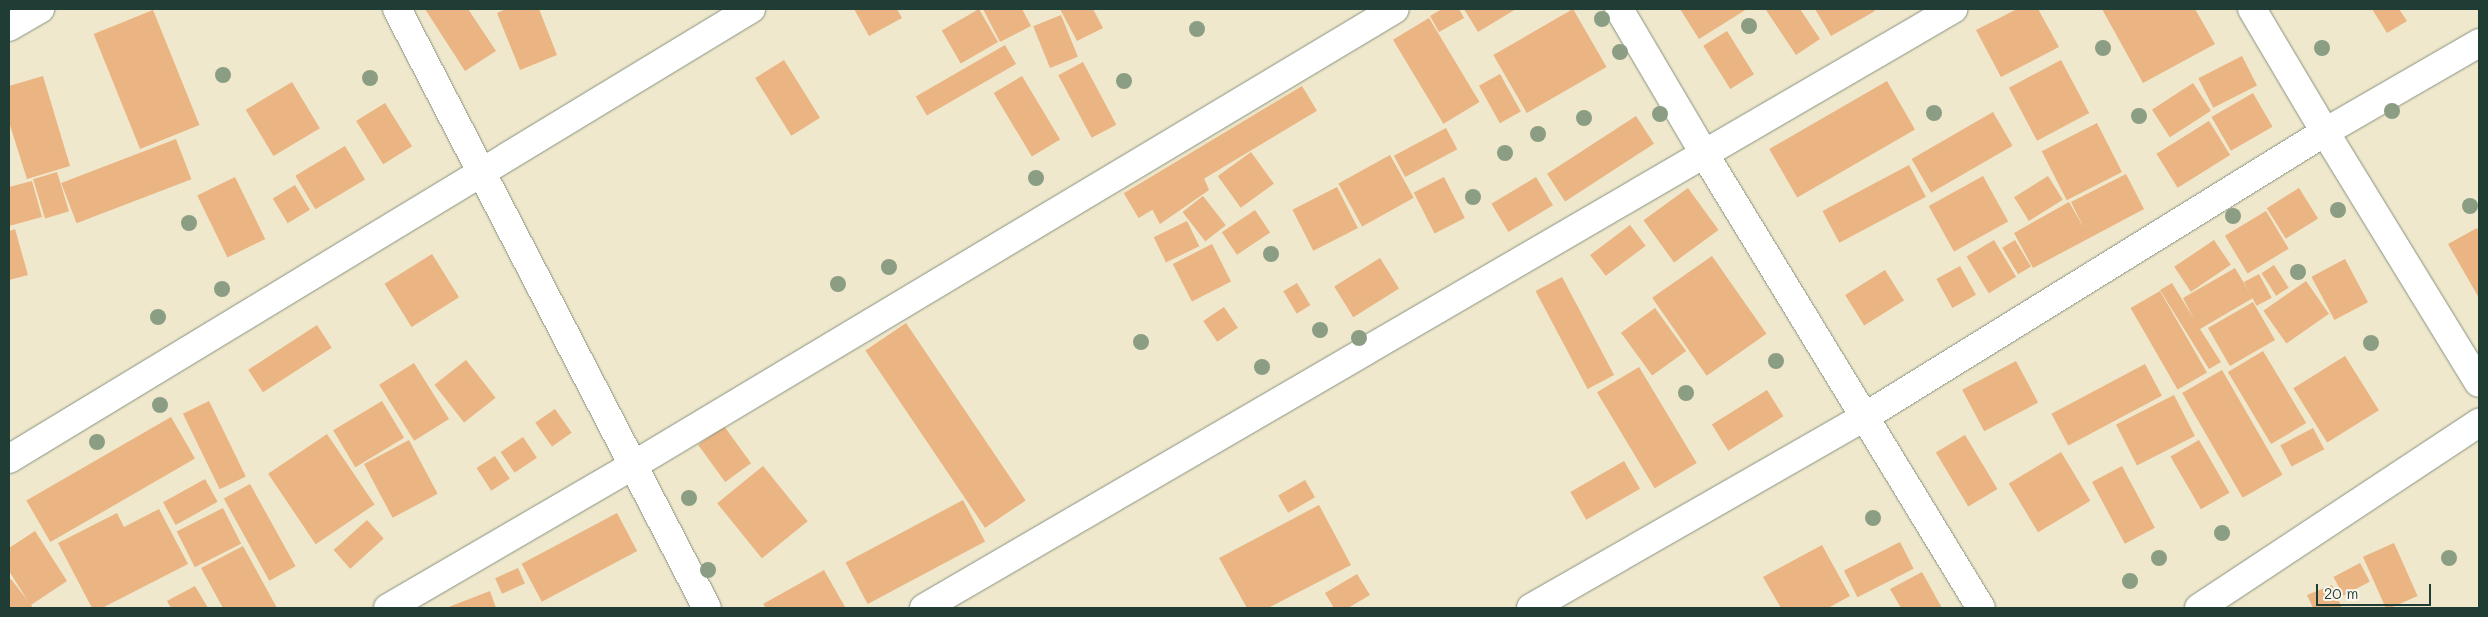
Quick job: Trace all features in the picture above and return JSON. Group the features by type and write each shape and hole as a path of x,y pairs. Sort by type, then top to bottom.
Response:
{"street":[{"path":"9,27 40,9"},
{"path":"397,9 707,608"},
{"path":"9,459 751,9"},
{"path":"388,608 632,466 1395,9"},
{"path":"1619,9 1981,608"},
{"path":"924,608 1953,9"},
{"path":"2252,9 2479,383"},
{"path":"1531,608 1866,416 2325,132 2479,43"},
{"path":"2198,608 2479,423"}],"building":[{"path":"425,9 468,9 496,51 465,71"},
{"path":"506,9 539,9 557,55 520,70 497,13"},
{"path":"854,9 897,9 902,18 869,36"},
{"path":"979,9 998,42 961,63 942,30"},
{"path":"983,9 1022,9 1031,26 1000,42"},
{"path":"1060,9 1093,9 1103,28 1077,41"},
{"path":"1442,9 1459,9 1464,18 1439,32 1430,16"},
{"path":"1464,9 1516,9 1478,32"},
{"path":"1573,9 1606,67 1527,113 1493,55"},
{"path":"1680,9 1747,9 1699,39"},
{"path":"1800,9 1820,39 1796,55 1766,10"},
{"path":"1815,9 1874,9 1875,11 1831,36"},
{"path":"2017,9 2038,9 2059,47 2001,77 1976,30"},
{"path":"2102,9 2195,9 2215,44 2143,83"},
{"path":"2372,9 2399,9 2407,21 2387,33"},
{"path":"153,10 199,125 140,149 94,34"},
{"path":"1061,15 1078,57 1050,68 1033,26"},
{"path":"1429,18 1479,102 1443,124 1393,40"},
{"path":"1727,31 1754,74 1730,89 1703,46"},
{"path":"1005,45 1016,64 927,116 916,96"},
{"path":"2242,56 2257,85 2213,108 2198,78"},
{"path":"784,60 820,118 791,136 755,78"},
{"path":"2061,60 2089,113 2037,141 2009,88"},
{"path":"1083,62 1116,125 1092,138 1058,75"},
{"path":"1500,74 1521,112 1500,123 1479,86"},
{"path":"43,76 70,166 27,179 9,122 9,86"},
{"path":"1022,76 1060,139 1032,156 994,93"},
{"path":"1887,81 1915,129 1797,197 1769,149"},
{"path":"292,82 320,128 274,156 246,110"},
{"path":"2193,83 2211,111 2170,137 2152,110"},
{"path":"1302,86 1317,111 1139,218 1124,193"},
{"path":"2253,93 2272,127 2231,151 2211,117"},
{"path":"385,103 412,146 383,164 356,121"},
{"path":"1993,112 2012,146 1931,193 1912,159"},
{"path":"1636,116 1654,144 1565,201 1547,174"},
{"path":"2209,121 2230,155 2178,188 2156,154"},
{"path":"2097,123 2122,172 2067,200 2042,151"},
{"path":"1446,128 1457,149 1405,177 1394,156"},
{"path":"176,139 191,179 77,223 61,183"},
{"path":"345,146 365,179 315,209 295,176"},
{"path":"1251,152 1274,184 1241,208 1218,176"},
{"path":"1390,155 1414,198 1362,226 1338,184"},
{"path":"1909,165 1926,197 1839,243 1822,211"},
{"path":"57,172 69,211 45,219 33,179"},
{"path":"2126,174 2144,209 2033,268 2014,233 2069,202 2084,228 2071,202"},
{"path":"1983,176 2008,221 1954,252 1929,206"},
{"path":"2048,176 2063,200 2029,221 2014,197"},
{"path":"235,177 265,239 227,257 197,195"},
{"path":"1444,177 1465,218 1435,233 1414,192"},
{"path":"1536,177 1553,205 1508,232 1491,204"},
{"path":"1204,178 1209,190 1160,224 1152,209"},
{"path":"32,181 42,217 9,226 9,187"},
{"path":"295,185 310,210 288,223 273,198"},
{"path":"1337,187 1358,228 1313,251 1292,210"},
{"path":"1688,188 1719,230 1674,262 1644,220"},
{"path":"2299,188 2318,219 2286,239 2267,208"},
{"path":"1203,196 1226,225 1205,241 1183,212"},
{"path":"1255,210 1270,232 1237,255 1222,232"},
{"path":"2266,211 2289,249 2248,273 2225,236"},
{"path":"1187,221 1199,246 1166,262 1154,237"},
{"path":"1630,225 1646,246 1606,276 1590,255"},
{"path":"2477,228 2479,232 2479,298 2448,244"},
{"path":"15,229 28,275 9,280 9,231"},
{"path":"1994,240 2016,277 1989,293 1967,256"},
{"path":"2015,240 2031,267 2018,274 2002,248"},
{"path":"2214,240 2231,265 2191,292 2174,267"},
{"path":"1212,244 1231,281 1192,301 1173,264"},
{"path":"432,254 459,297 412,327 385,284"},
{"path":"1712,256 1766,334 1707,376 1652,298"},
{"path":"1380,258 1399,289 1353,317 1334,287"},
{"path":"2345,259 2368,302 2334,320 2311,277"},
{"path":"2274,265 2289,288 2276,296 2261,273"},
{"path":"1960,266 1976,295 1952,308 1936,279"},
{"path":"2235,268 2253,298 2200,329 2221,362 2209,369 2160,290 2172,283 2194,319 2183,298"},
{"path":"1885,270 1904,301 1864,325 1845,295"},
{"path":"2259,274 2272,298 2257,306 2244,282"},
{"path":"1562,277 1614,375 1588,389 1536,291"},
{"path":"2306,281 2329,314 2286,344 2263,311"},
{"path":"1297,283 1310,305 1297,314 1283,291"},
{"path":"2160,291 2207,372 2178,389 2131,308"},
{"path":"2253,302 2275,340 2230,366 2208,328"},
{"path":"1224,307 1238,328 1217,342 1203,321"},
{"path":"1655,308 1686,351 1652,376 1621,333"},
{"path":"906,323 1026,500 985,528 865,350"},
{"path":"317,325 332,348 263,392 248,370"},
{"path":"2263,351 2306,423 2271,444 2228,372"},
{"path":"2345,356 2379,410 2327,443 2293,388"},
{"path":"466,360 496,398 464,422 434,385"},
{"path":"2016,361 2038,402 1984,431 1962,390"},
{"path":"414,363 449,419 414,441 379,385"},
{"path":"2145,364 2162,396 2068,446 2051,414"},
{"path":"1639,367 1697,463 1655,488 1597,392"},
{"path":"2222,370 2282,475 2243,498 2182,393"},
{"path":"1767,390 1783,416 1728,451 1712,424"},
{"path":"2174,395 2195,436 2137,465 2116,425"},
{"path":"209,401 246,476 220,489 183,414"},
{"path":"382,401 404,438 355,467 333,430"},
{"path":"555,409 572,433 552,447 535,423"},
{"path":"171,417 195,459 50,542 26,500"},
{"path":"724,426 751,463 725,482 698,445"},
{"path":"2313,428 2324,449 2292,467 2280,445"},
{"path":"327,434 375,504 316,544 268,474"},
{"path":"1965,435 1997,489 1968,507 1936,453"},
{"path":"523,437 537,458 515,473 501,452"},
{"path":"409,440 438,494 393,518 364,464"},
{"path":"2199,440 2230,493 2201,509 2170,457"},
{"path":"2061,452 2090,501 2038,532 2009,483"},
{"path":"495,456 510,479 491,491 477,468"},
{"path":"1624,461 1640,489 1586,520 1570,492"},
{"path":"763,466 808,521 762,558 717,503"},
{"path":"2122,466 2155,528 2125,544 2092,482"},
{"path":"205,479 218,502 176,525 163,502"},
{"path":"1305,480 1315,497 1288,513 1278,496"},
{"path":"250,484 296,566 269,581 224,499"},
{"path":"963,500 985,541 868,604 846,562"},
{"path":"1319,505 1351,565 1268,608 1247,608 1219,558"},
{"path":"223,508 241,544 195,567 177,532"},
{"path":"159,509 188,564 102,608 92,608 58,543 117,513 124,527"},
{"path":"617,513 637,551 542,602 522,564"},
{"path":"367,520 384,539 350,569 334,550"},
{"path":"35,531 67,581 31,605 33,608 9,608 9,580 11,579 28,601 9,571 9,548"},
{"path":"1900,542 1914,569 1857,597 1844,571"},
{"path":"2394,543 2418,596 2391,608 2386,608 2363,557"},
{"path":"1822,545 1850,596 1828,608 1781,608 1763,577"},
{"path":"243,546 277,608 223,608 201,568"},
{"path":"2360,563 2370,582 2343,596 2334,577"},
{"path":"518,568 525,584 502,594 495,578"},
{"path":"824,570 845,607 766,608 763,604"},
{"path":"1922,572 1942,608 1901,608 1890,589"},
{"path":"1357,574 1370,595 1348,608 1334,608 1325,593"},
{"path":"2332,585 2342,608 2313,608 2307,595"},
{"path":"195,586 208,608 171,608 167,601"},
{"path":"490,591 496,608 446,608"}]}
